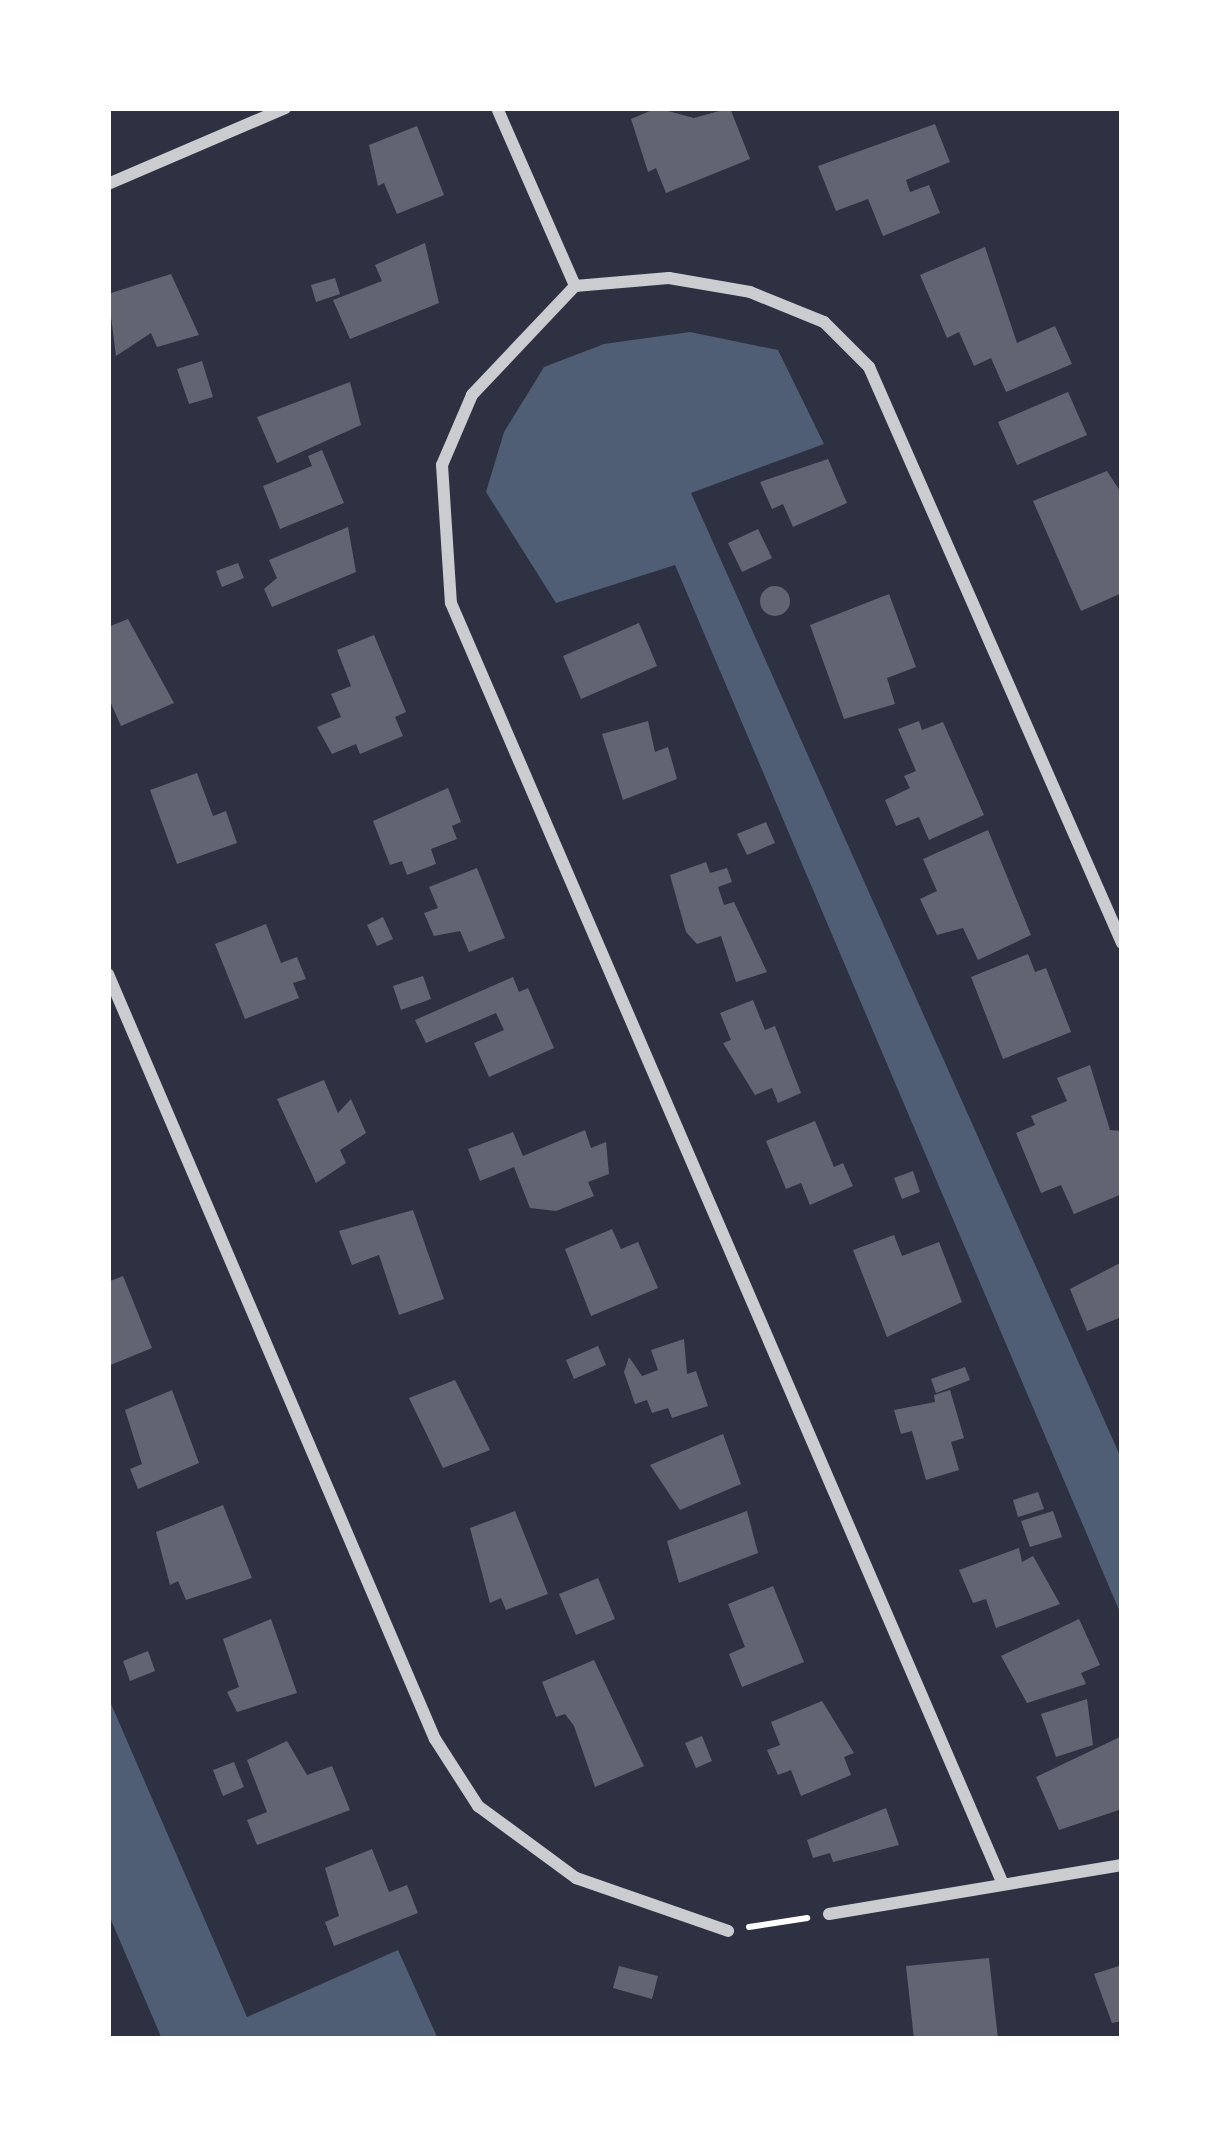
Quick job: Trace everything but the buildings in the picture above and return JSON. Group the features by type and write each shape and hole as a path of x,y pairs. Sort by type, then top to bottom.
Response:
{"street":[{"path":"108,184 285,108"},
{"path":"497,108 575,286"},
{"path":"1003,1884 451,603 442,465 472,395 575,286 669,278 750,292 824,322 869,367 1122,943"},
{"path":"108,974 435,1739 478,1806 532,1852 640,1904 728,1931"},
{"path":"829,1914 1122,1865"}],"path":[{"path":"728,1931 829,1914"}],"water":[{"path":"690,332 778,350 824,444 691,493 1122,1460 1122,1617 675,565 556,603 486,492 504,432 544,367 604,344"},
{"path":"108,1697 247,2017 398,1950 438,2039 162,2039 108,1913"}]}
